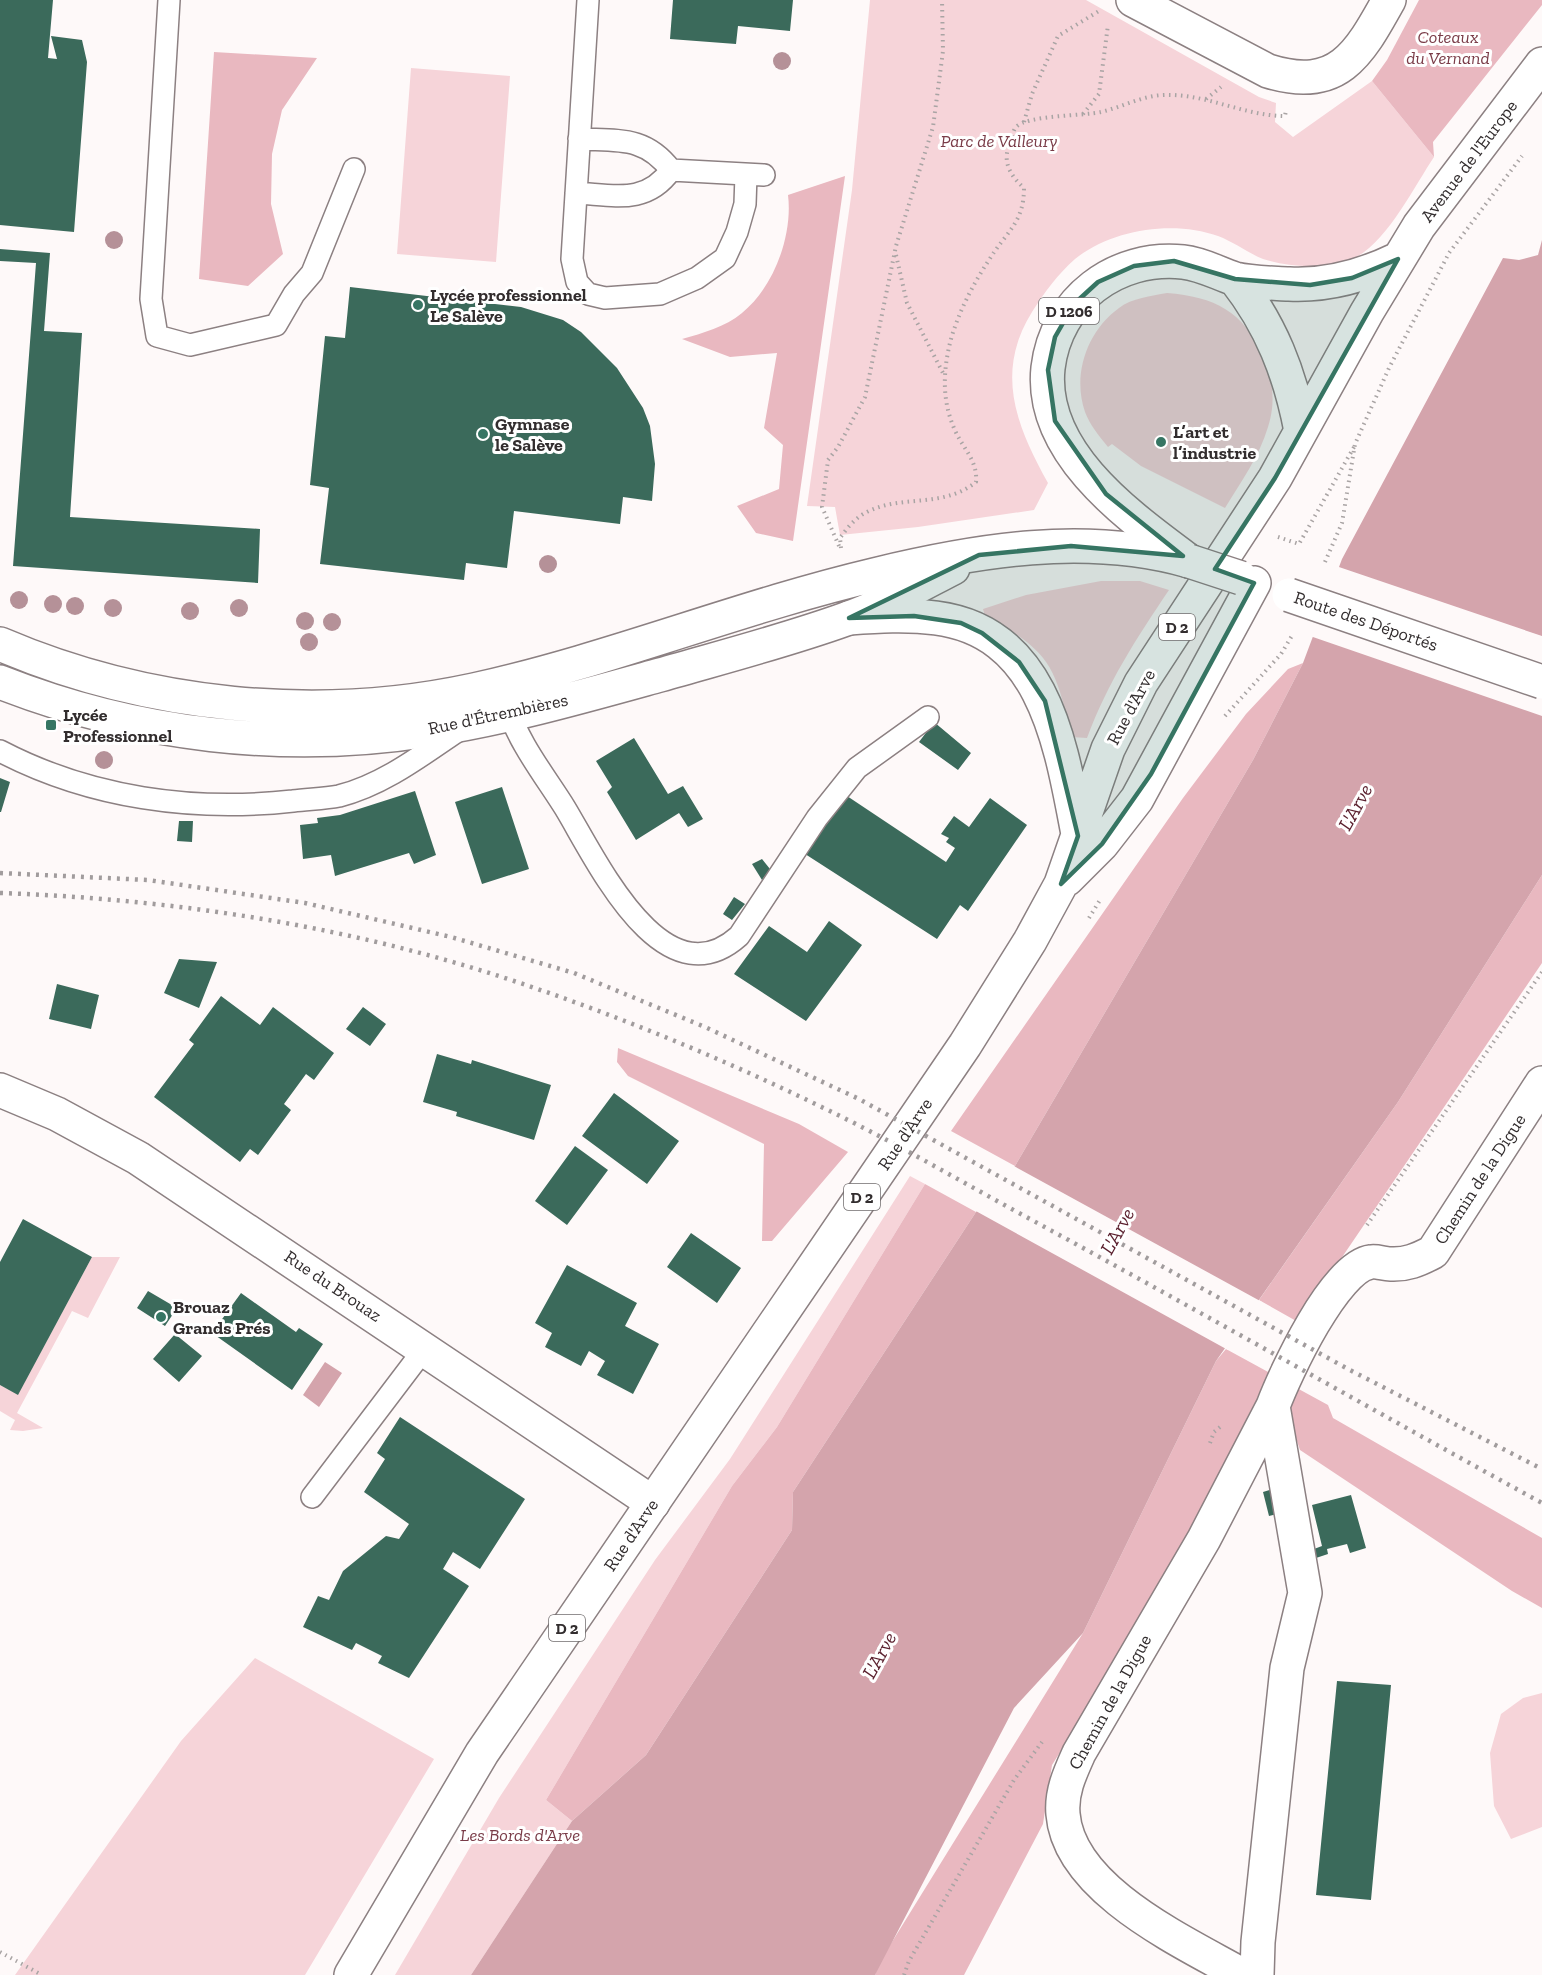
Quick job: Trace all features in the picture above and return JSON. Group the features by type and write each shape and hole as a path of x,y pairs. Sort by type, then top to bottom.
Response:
{"main road":[{"path":"1134,0 1252,62 1290,78 1311,78 1329,73 1346,63 1357,53 1389,0"},
{"name":"Avenue de l'Europe","path":"1398,259 1439,197 1542,64"},
{"name":"D 1206","path":"1189,561 1106,495 1062,437 1050,403 1048,370 1055,337 1074,304 1098,282 1123,269 1159,261 1186,262 1211,268 1235,279 1288,284 1332,282 1367,273 1398,259"},
{"name":"Rue d'Arve","path":"351,1975 482,1753 965,1045 1030,941 1061,884 1108,749 1136,691 1252,514 1398,259"},
{"path":"1235,279 1274,339 1291,383 1301,431"},
{"name":"Rue d'Étrembières","path":"0,682 109,716 230,736 296,740 362,738 470,723 506,699 847,581 912,566 1039,547 1104,546 1161,553 1189,561"},
{"name":"Rue d'Étrembières","path":"0,644 52,664 112,682 177,696 247,704 362,705 435,697 506,699 753,649 849,618 979,555"},
{"name":"Route des Déportés","path":"1189,561 1542,682"},
{"path":"1061,884 1102,844 1137,799 1247,580"},
{"path":"849,618 914,616 961,624 982,633 1019,662 1045,701 1071,795 1078,836"},
{"name":"Chemin de la Digue","path":"1242,1975 1165,1932 1109,1891 1081,1863 1068,1838 1063,1814 1065,1785 1079,1753 1204,1539 1273,1406 1281,1383 1330,1294 1354,1269 1371,1262 1413,1263 1433,1252 1542,1083"},
{"name":"Rue du Brouaz","path":"0,1090 57,1114 138,1158 425,1348 653,1503"},
{"path":"1257,1975 1258,1942 1287,1668 1305,1593 1273,1406"}],"lane":[{"path":"169,0 151,299 157,336 190,345 276,325 294,294 312,273 354,169"},
{"path":"579,138 638,143 658,153 671,170 755,175 737,232 724,258 697,278 660,294 605,298 588,294 577,282 572,259 579,138 588,0"},
{"path":"576,193 629,195 649,192 662,183 671,170"},
{"path":"506,699 623,904 648,932 674,946 699,954 725,948 739,936 817,818 850,776 880,749 928,717"},
{"path":"0,751 43,771 108,790 148,799 226,806 339,796 398,770 470,723"},
{"path":"312,1497 425,1348"}],"path":[{"path":"942,0 943,51 933,127 895,254 865,398 838,447 828,459 822,507 841,553 840,538 849,525 867,512 962,493 976,482 975,463 962,444 945,401 945,376 950,340 975,285 1024,208 1024,188 1012,177 1005,157 1016,127 1024,122 1083,114 1164,95 1205,100 1267,116 1285,116 1290,78"},
{"path":"1024,122 1032,93 1058,36 1102,9"},
{"path":"1083,114 1099,94 1109,20"},
{"path":"1276,537 1299,544 1355,444 1389,368 1449,253 1529,146"},
{"path":"895,254 907,303 933,358 945,376"},
{"path":"1325,562 1342,523 1355,444"},
{"path":"1362,1231 1542,972"},
{"path":"0,1952 42,1975"}],"highlighted area":[{"path":"1398,259 1275,478 1215,569 1254,583 1151,774 1102,844 1061,884 1078,836 1045,701 1019,662 982,633 961,623 914,616 849,618 979,555 1071,546 1183,556 1106,494 1055,421 1048,370 1055,337 1074,304 1098,282 1134,266 1174,261 1235,279 1310,285 1352,278"}],"green space":[{"name":"Parc de Valleury","path":"870,0 1086,0 1259,97 1276,103 1275,122 1293,137 1372,81 1434,157 1398,214 1376,242 1364,252 1342,262 1319,266 1296,266 1274,262 1257,257 1218,236 1201,231 1163,228 1125,234 1090,249 1075,259 1057,277 1041,298 1021,335 1014,357 1012,378 1019,420 1048,483 1034,510 918,527 840,535 835,507 807,506 852,190"},
{"name":"Coteaux du Vernand","path":"1419,0 1542,0 1542,5 1433,142 1434,157 1372,81 1387,60"},
{"path":"214,52 317,58 282,110 272,154 271,204 283,254 248,286 199,279"},
{"path":"411,68 510,76 496,262 397,254"},
{"path":"845,176 793,541 756,533 737,506 779,489 783,445 764,428 777,353 730,357 682,339 714,329 735,318 753,302 763,289 772,275 784,243 789,210 788,195"},
{"path":"1167,293 1199,298 1226,309 1246,328 1255,341 1269,374 1273,400 1268,427 1255,459 1225,508 1141,466 1112,444 1108,447 1092,426 1081,398 1080,383 1085,355 1098,329 1124,305 1142,298"},
{"path":"1101,581 1140,581 1169,590 1124,661 1104,698 1087,738 1071,737 1060,693 1047,663 1024,640 985,616 983,609 1026,595"},
{"path":"1303,663 1253,760 1015,1166 951,1131 1183,798 1246,714 1288,669"},
{"path":"1542,875 1542,963 1298,1322 1259,1300 1398,1102"},
{"path":"618,1048 799,1124 848,1152 772,1241 762,1241 764,1144 628,1076 617,1062"},
{"name":"Les Bords d'Arve","path":"910,1176 925,1184 777,1427 732,1486 546,1800 572,1821 471,1975 395,1975 499,1798 655,1560 730,1459"},
{"path":"925,1184 976,1212 793,1492 792,1530 646,1755 572,1821 546,1800 732,1486 777,1427"},
{"path":"92,1257 120,1257 88,1318 72,1311 17,1413 43,1428 10,1430 15,1420 0,1411 0,1385 18,1394"},
{"path":"1226,1349 1270,1373 1153,1604 1052,1765 1043,1824 964,1975 875,1975 879,1963 1083,1633 1216,1361"},
{"path":"1295,1387 1328,1405 1333,1418 1542,1538 1542,1608 1512,1591 1300,1450 1288,1414"},
{"path":"255,1658 434,1759 305,1975 15,1975 181,1741"},
{"path":"1542,1693 1542,1827 1511,1839 1494,1806 1490,1753 1501,1714 1523,1698"}],"water":[{"name":"L'Arve","path":"1542,240 1542,875 1398,1102 1216,1361 1083,1633 1014,1708 875,1975 471,1975 572,1821 646,1755 792,1530 793,1492 976,1212 1015,1166 1253,760 1303,663 1342,559 1503,258 1519,260 1538,255"},
{"path":"325,1362 342,1373 319,1407 303,1395"}],"pier":[{"path":"1336,566 1542,636 1542,716 1310,636"},
{"path":"1012,1165 1262,1302 1228,1350 974,1210"}],"building":[{"path":"0,0 53,0 48,58 57,59 51,36 82,40 87,62 74,232 0,225"},
{"path":"673,0 793,0 790,31 738,26 736,44 670,39"},
{"path":"0,249 50,253 44,331 82,333 70,517 260,529 258,583 13,566 36,263 0,261"},
{"name":"Gymnase le Salève","path":"350,287 521,307 563,320 581,332 617,368 643,408 650,426 655,464 652,501 623,497 620,524 514,511 507,568 466,563 464,580 320,564 329,488 310,485 325,336 345,338"},
{"path":"934,722 971,753 958,770 919,742"},
{"path":"634,738 668,794 683,786 703,819 688,827 679,813 636,840 607,792 612,787 596,761"},
{"path":"0,778 10,782 1,812 0,812"},
{"path":"502,787 529,869 482,884 455,802"},
{"path":"415,791 436,855 414,864 409,853 335,876 331,855 303,859 300,825 318,823 317,818 340,815"},
{"path":"844,794 946,862 955,848 946,842 949,838 941,834 954,816 969,827 990,798 1027,825 968,911 960,905 937,939 802,852"},
{"path":"179,821 193,821 192,842 177,841"},
{"path":"762,859 770,869 762,880 752,864"},
{"path":"734,897 745,904 732,920 723,914"},
{"path":"829,921 862,945 806,1021 734,974 769,926 807,952"},
{"path":"179,959 217,962 199,1008 164,993"},
{"path":"57,984 99,995 91,1029 49,1019"},
{"path":"221,996 260,1025 273,1007 334,1053 314,1080 306,1074 284,1104 291,1110 258,1155 250,1149 240,1162 154,1097 194,1044 189,1040"},
{"path":"363,1007 386,1024 370,1046 346,1029"},
{"path":"437,1054 471,1064 472,1060 551,1085 534,1140 456,1116 457,1112 423,1102"},
{"path":"614,1093 679,1141 647,1184 582,1136"},
{"path":"575,1146 608,1170 567,1225 535,1201"},
{"path":"23,1219 92,1257 18,1395 0,1385 0,1262"},
{"path":"691,1233 741,1268 717,1303 667,1267"},
{"path":"567,1265 637,1303 625,1326 659,1344 633,1394 597,1375 605,1361 589,1351 581,1366 545,1347 552,1333 535,1323"},
{"name":"Brouaz Grands Prés","path":"148,1291 177,1308 165,1326 137,1308"},
{"path":"241,1293 296,1332 299,1328 323,1344 292,1390 212,1333"},
{"path":"175,1334 202,1356 179,1382 153,1359"},
{"path":"400,1417 525,1499 480,1569 453,1552 443,1569 469,1586 409,1678 378,1663 382,1656 356,1643 352,1650 303,1627 318,1596 329,1600 343,1571 386,1536 399,1539 409,1524 364,1492 385,1459 377,1453"},
{"path":"1279,1487 1285,1512 1269,1516 1263,1492"},
{"path":"1351,1495 1366,1548 1350,1553 1347,1544 1327,1549 1328,1554 1316,1558 1314,1549 1322,1546 1312,1505"},
{"path":"1337,1681 1391,1685 1371,1900 1316,1895"}],"railway":[{"path":"0,873 148,880 305,903 451,937 574,973 705,1027 859,1099 1348,1369 1542,1469"},
{"path":"0,893 65,896 196,909 325,931 452,962 514,981 641,1027 766,1081 891,1142 1542,1503"}],"place":[{"name":"Lycée professionnel Le Salève","path":"418,305"},
{"name":"Gymnase le Salève","path":"483,434"},
{"name":"L’art et l’industrie","path":"1161,442"},
{"name":"Lycée Professionnel","path":"51,725"},
{"name":"Brouaz Grands Prés","path":"161,1317"}]}
